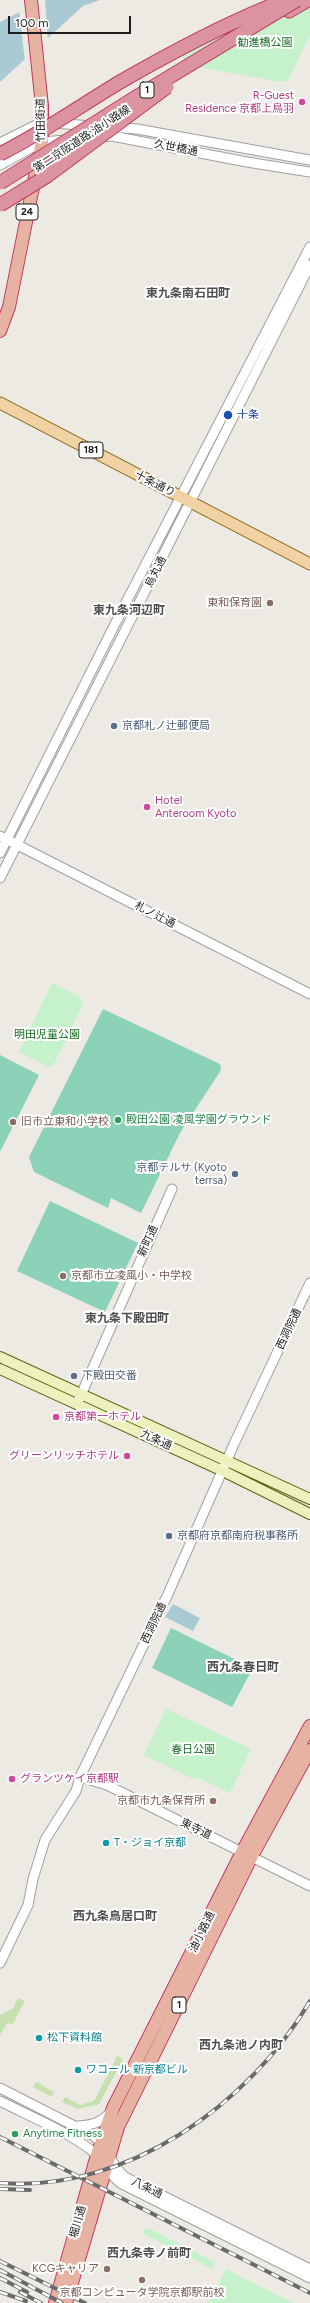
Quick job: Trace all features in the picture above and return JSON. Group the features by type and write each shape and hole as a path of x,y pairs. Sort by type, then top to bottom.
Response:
{"highway":[{"name":"竹田街道","path":"0,332 9,307 42,142 40,90 31,0"},
{"path":"0,154 29,140 120,82 178,50 234,21 286,0"},
{"name":"第二京阪道路;油小路線","path":"0,183 133,99 297,0"},
{"name":"第二京阪道路;油小路線","path":"0,192 184,74 308,0"},
{"path":"0,205 52,173 184,74"},
{"name":"油小路通","path":"110,2155 124,2114 247,1854 310,1726"},
{"name":"油小路通","path":"101,2142 113,2108 247,1854 310,1750"},
{"name":"堀川通","path":"56,2303 101,2142"},
{"name":"堀川通","path":"66,2303 110,2155"}],"main road":[{"name":"十条通り","path":"0,403 310,564"},
{"name":"九条通","path":"0,1357 310,1499"},
{"name":"九条通","path":"0,1369 310,1514"}],"street":[{"path":"0,143 42,122"},
{"name":"久世橋通","path":"42,122 137,129 310,160"},
{"name":"久世橋通","path":"42,142 112,136 247,162 310,172"},
{"path":"0,165 42,142"},
{"name":"烏丸通","path":"0,878 310,247"},
{"name":"烏丸通","path":"0,854 3,838 120,614 186,500 310,265"},
{"name":"札ノ辻通","path":"3,838 310,994"},
{"name":"新町通","path":"76,1404 172,1189"},
{"name":"西洞院通","path":"0,1963 28,1905 33,1879 45,1840 68,1805 310,1283"},
{"name":"東寺道","path":"80,1777 107,1785 310,1886"},
{"name":"八条通","path":"0,2088 77,2126 101,2142 110,2155 114,2166 125,2177 310,2269"},
{"name":"八条通","path":"0,2101 82,2143 97,2155 110,2174 122,2184 310,2278"},
{"path":"77,2126 94,2124 102,2121 113,2108"}],"green space":[{"name":"勧進橋公園","path":"310,0 310,35 288,81 282,82 184,65 182,52 220,25"},
{"name":"明田児童公園","path":"52,983 80,997 83,1004 53,1066 49,1067 19,1052"},
{"name":"殿田公園 凌風学園グラウンド","path":"103,1009 220,1064 221,1070 180,1133 141,1213 111,1198 108,1208 34,1172 29,1157"},
{"name":"旧市立東和小学校","path":"0,1055 39,1075 0,1152"},
{"path":"50,1201 138,1243 105,1312 17,1271"},
{"path":"171,1628 253,1668 232,1707 152,1668"},
{"name":"春日公園","path":"166,1709 249,1748 250,1751 230,1793 197,1777 196,1780 144,1755"},
{"path":"18,1998 25,2001 13,2024 7,2023 0,2036 0,2015 13,2008"},
{"path":"117,2056 123,2059 99,2104 78,2109 62,2102 65,2097 80,2105 94,2101"},
{"path":"36,2082 54,2092 52,2097 33,2087"},
{"path":"144,2229 150,2229 215,2262 212,2269 142,2233"},
{"path":"226,2269 293,2303 209,2303"}],"water":[{"path":"43,0 100,0 83,6 0,82 0,22"},
{"path":"173,1604 200,1618 193,1631 165,1617"}],"pier":[{"path":"39,0 45,0 48,41 25,62 19,10"}],"railway":[{"path":"0,2183 47,2182 93,2173 137,2157 179,2135 218,2107 254,2075 284,2039 310,2001"},
{"path":"0,2137 310,2293"},
{"path":"0,2189 30,2190"},
{"path":"0,2261 85,2303"},
{"path":"0,2270 62,2303"},
{"path":"0,2278 27,2292"},
{"path":"0,2292 26,2301"},
{"path":"20,2292 41,2303"}],"place":[{"name":"R-Guest Residence 京都上鳥羽","path":"302,102"},
{"name":"十条","path":"228,415"},
{"name":"東和保育園","path":"270,603"},
{"name":"京都札ノ辻郵便局","path":"114,726"},
{"name":"Hotel Anteroom Kyoto","path":"147,807"},
{"name":"殿田公園 凌風学園グラウンド","path":"118,1120"},
{"name":"旧市立東和小学校","path":"13,1122"},
{"name":"京都テルサ (Kyoto terrsa)","path":"235,1174"},
{"name":"京都市立凌風小・中学校","path":"63,1276"},
{"name":"下殿田交番","path":"74,1376"},
{"name":"京都第一ホテル","path":"56,1417"},
{"name":"グリーンリッチホテル","path":"127,1456"},
{"name":"京都府京都南府税事務所","path":"169,1536"},
{"name":"グランツケイ京都駅","path":"12,1779"},
{"name":"京都市九条保育所","path":"213,1801"},
{"name":"T・ジョイ京都","path":"106,1843"},
{"name":"松下資料館","path":"39,2038"},
{"name":"ワコール 新京都ビル","path":"78,2070"},
{"name":"Anytime Fitness","path":"15,2134"},
{"name":"KCGキャリア","path":"107,2269"},
{"name":"京都コンピュータ学院京都駅前校","path":"142,2280"}],"district":[{"name":"東九条南石田町","path":"188,293"},
{"name":"東九条河辺町","path":"129,610"},
{"name":"東九条下殿田町","path":"127,1318"},
{"name":"西九条春日町","path":"243,1667"},
{"name":"西九条鳥居口町","path":"115,1916"},
{"name":"西九条池ノ内町","path":"241,2045"},
{"name":"西九条寺ノ前町","path":"149,2253"}]}
